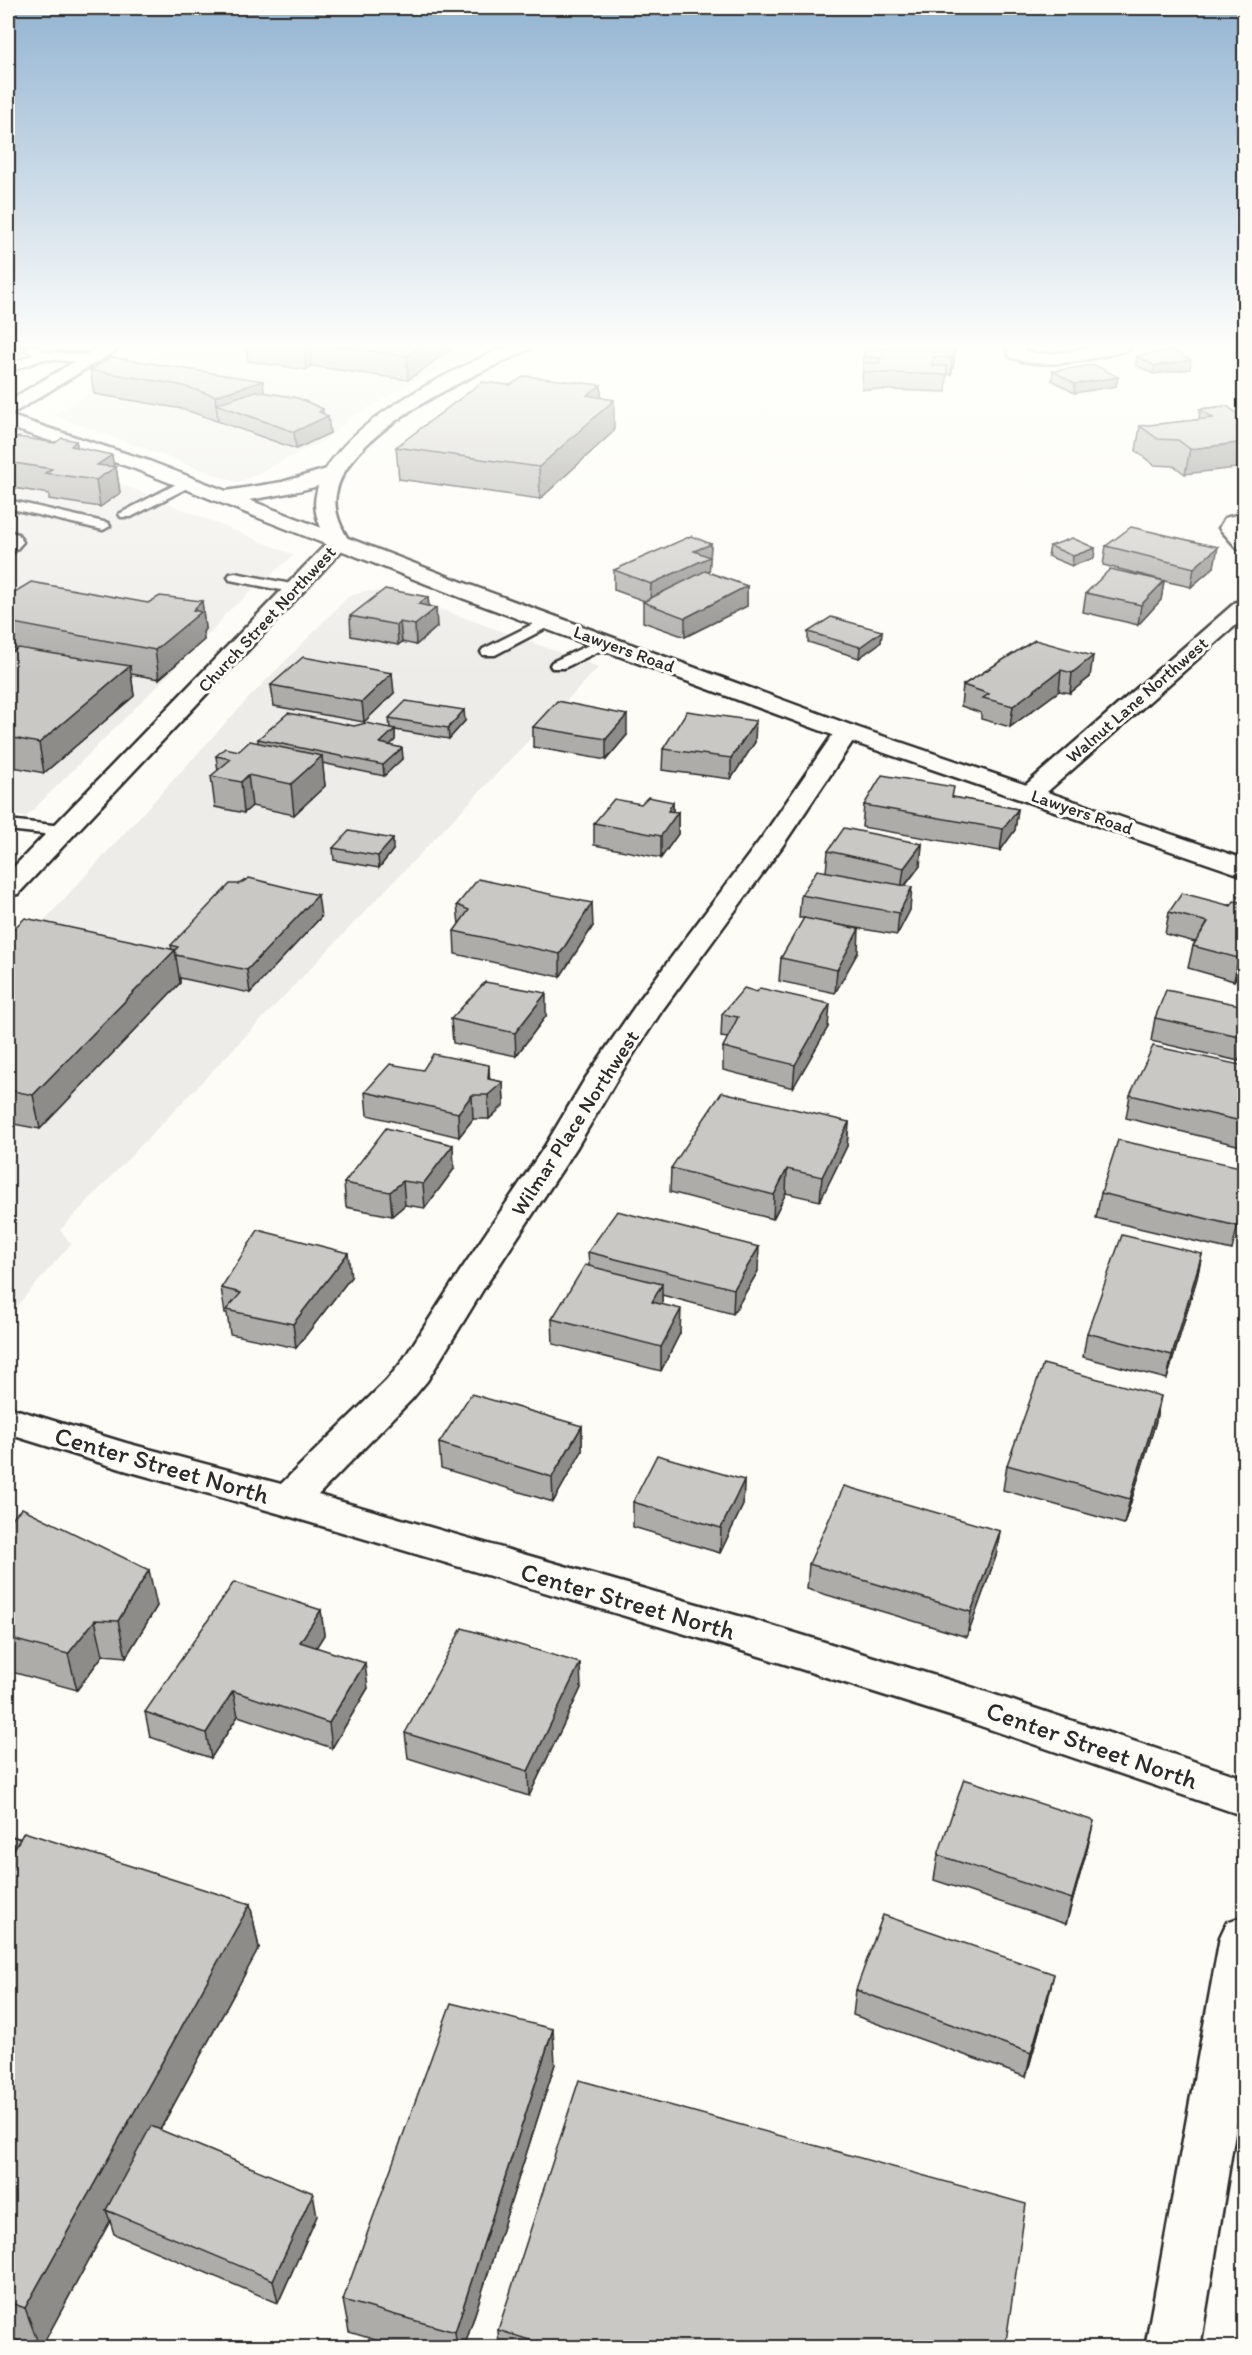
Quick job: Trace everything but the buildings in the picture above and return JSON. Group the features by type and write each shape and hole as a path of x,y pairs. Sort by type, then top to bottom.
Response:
{"street":[{"name":"Lawyers Road","path":"111,456 847,732 1245,868"},
{"name":"Church Street Northwest","path":"8,888 339,542 326,514 326,493 334,473 347,456"},
{"path":"220,496 276,491 334,473"},
{"path":"1245,519 1232,522 1229,528 1245,544"},
{"name":"Walnut Lane Northwest","path":"1030,794 1245,607"},
{"name":"Wilmar Place Northwest","path":"288,1500 399,1390 414,1372 471,1281 561,1147 601,1079 651,1005 772,842 847,732"},
{"name":"Center Street North","path":"8,1420 124,1456 288,1500 756,1638 979,1707 1245,1797"},
{"path":"1172,2348 1245,1937"}],"lane":[{"path":"126,514 186,483"},
{"path":"8,504 103,526"},
{"path":"8,535 16,542 8,550"},
{"path":"235,577 296,589"},
{"path":"489,652 549,621"},
{"path":"558,665 606,642"},
{"path":"8,825 62,831"}],"shaded area":[{"path":"8,456 65,461 294,555 225,614 217,626 26,817 8,815"},
{"path":"164,456 293,456 238,483"},
{"path":"365,591 394,592 599,667 60,1230 71,1244 8,1316 8,960 243,704 348,597"}]}
